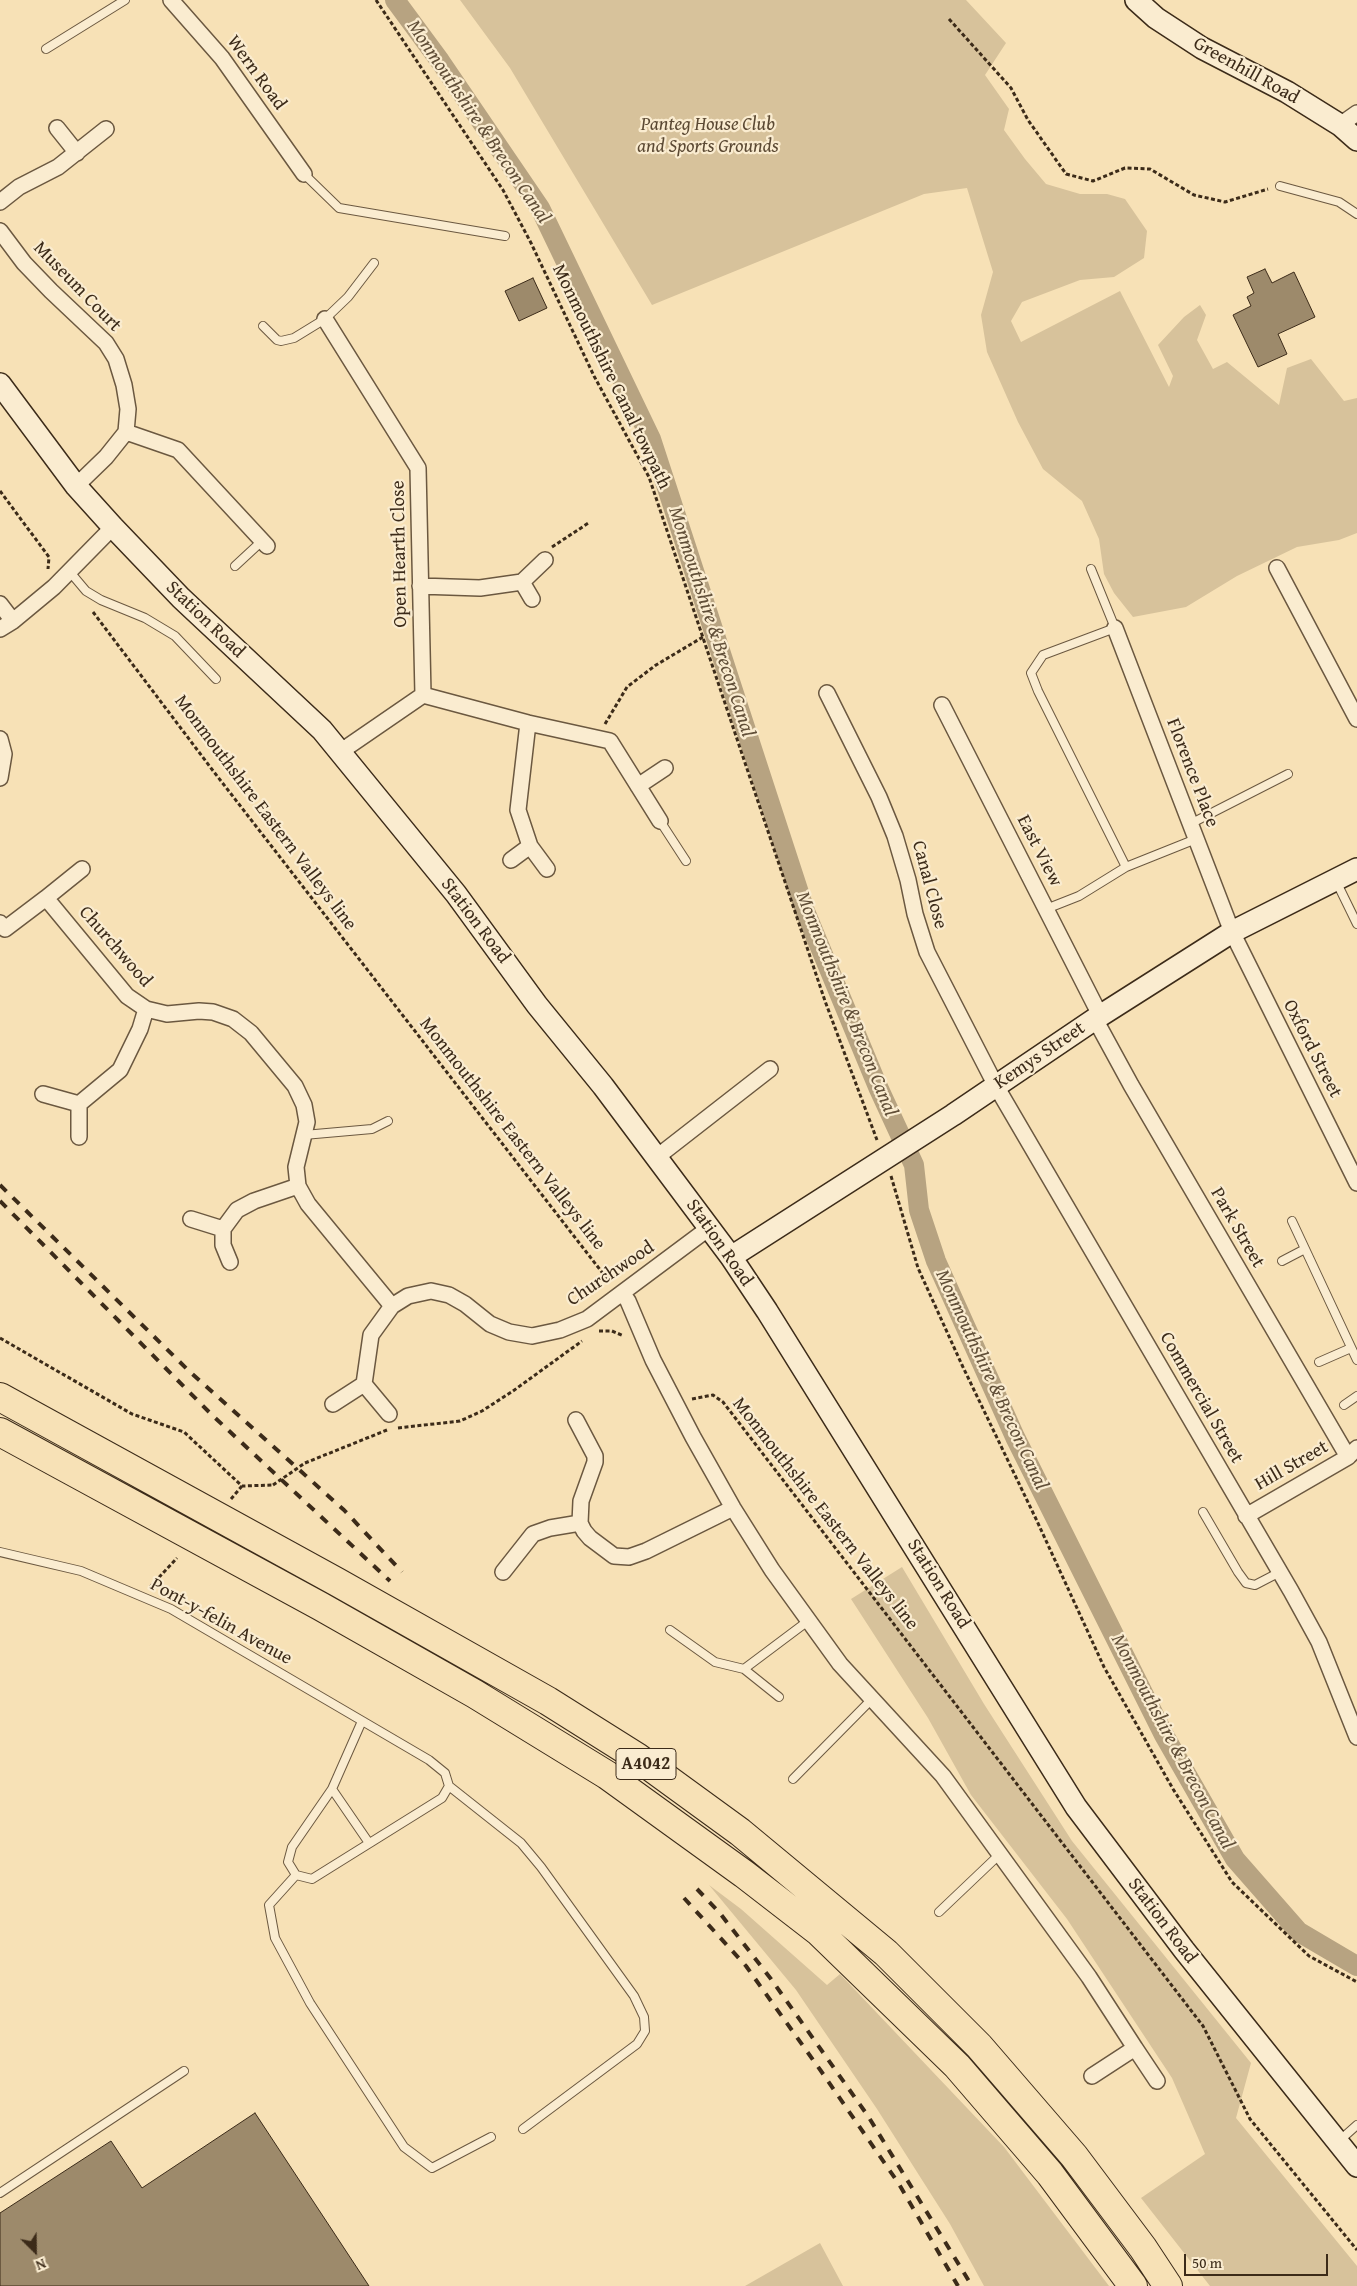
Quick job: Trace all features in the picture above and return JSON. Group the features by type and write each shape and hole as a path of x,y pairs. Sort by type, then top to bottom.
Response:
{"highway":[{"name":"A4042","path":"0,1397 548,1701 637,1757 740,1832 886,1953 979,2046 1074,2156 1143,2248 1168,2286"},
{"name":"A4042","path":"0,1432 320,1606 475,1694 607,1775 744,1874 819,1932 957,2066 1050,2174 1134,2286"}],"street":[{"name":"Wern Road","path":"171,0 222,58 304,174"},
{"name":"Greenhill Road","path":"1136,0 1156,18 1202,48 1287,92 1349,119 1357,140"},
{"path":"57,128 77,153"},
{"path":"0,202 19,187 58,167 106,129"},
{"name":"Museum Court","path":"0,231 24,263 50,291 106,343 116,359 124,385 128,409 126,432"},
{"name":"Open Hearth Close","path":"325,319 418,468 423,695"},
{"name":"Station Road","path":"0,384 76,486 112,527 181,598 322,730 456,894 537,1005 603,1086 731,1257 871,1476 1076,1807 1184,1950 1357,2166"},
{"path":"76,486 106,457 126,432 178,450 264,543"},
{"path":"0,604 6,625 54,587 112,527"},
{"path":"420,586 480,588 522,582 545,560"},
{"path":"1277,568 1357,719"},
{"path":"522,582 532,599"},
{"name":"Florence Place","path":"1115,628 1232,932"},
{"name":"Canal Close","path":"827,693 880,797 895,836 927,952 996,1086"},
{"path":"340,752 423,695 610,741 660,821"},
{"name":"East View","path":"942,705 1046,909 1098,1017"},
{"path":"528,722 518,810 530,846 547,869"},
{"path":"0,739 4,754 0,778"},
{"path":"638,786 665,768"},
{"path":"511,860 530,846"},
{"path":"2,929 46,898 82,869"},
{"name":"Kemys Street","path":"731,1257 996,1086 1098,1017 1232,932 1357,869"},
{"name":"Churchwood","path":"46,898 127,996 146,1009 167,1014 199,1011 213,1012 233,1019 245,1029 295,1086 304,1105 307,1122 296,1167 298,1186 308,1204 392,1306"},
{"name":"Oxford Street","path":"1232,932 1357,1183"},
{"path":"79,1104 120,1070 140,1029 146,1009"},
{"name":"Park Street","path":"1098,1017 1131,1085 1352,1453"},
{"path":"657,1158 770,1069"},
{"name":"Commercial Street","path":"996,1086 1280,1572 1318,1642 1357,1737"},
{"path":"43,1094 79,1104"},
{"path":"79,1104 79,1137"},
{"path":"230,1262 223,1245 223,1229 237,1210 254,1201 298,1186"},
{"path":"191,1219 223,1229"},
{"name":"Churchwood","path":"364,1384 371,1335 392,1306 408,1296 431,1291 448,1295 465,1304 490,1324 509,1332 532,1336 587,1326 623,1294 709,1228"},
{"path":"623,1294 678,1408 733,1508 772,1570 840,1664 942,1776 1089,1977 1157,2081"},
{"path":"333,1404 364,1384 388,1422"},
{"path":"576,1420 594,1456 595,1462 581,1501 580,1523 584,1531 603,1549 614,1556 629,1557 673,1538 733,1508"},
{"name":"Hill Street","path":"1246,1516 1352,1453"},
{"path":"503,1572 533,1534 550,1528 580,1523"},
{"path":"1092,2076 1135,2048"}],"lane":[{"path":"46,49 125,0"},
{"path":"304,174 339,208 505,236"},
{"path":"1280,186 1339,202 1357,214"},
{"path":"263,326 271,336 281,342 294,338 325,319 348,297 374,263"},
{"path":"235,566 264,543"},
{"path":"1091,569 1115,628 1043,655 1031,673 1038,691 1126,867"},
{"path":"70,572 86,591 101,600 145,618 174,636 216,679"},
{"path":"1190,824 1288,774"},
{"path":"660,821 686,861"},
{"path":"1046,909 1079,896 1126,867 1196,839"},
{"path":"1336,880 1357,924"},
{"path":"304,1136 372,1129 388,1121"},
{"path":"1292,1221 1357,1360"},
{"path":"1282,1261 1305,1249"},
{"path":"1319,1362 1351,1348"},
{"path":"1344,1405 1357,1396"},
{"path":"1203,1512 1246,1583 1255,1585 1280,1572"},
{"name":"Pont-y-felin Avenue","path":"0,1552 81,1571 171,1609 429,1760 445,1773 449,1786 521,1843 634,1996 644,2017 644,2031 638,2044 523,2129"},
{"path":"744,1669 808,1621"},
{"path":"670,1630 715,1662 744,1669 779,1697"},
{"path":"793,1779 872,1699"},
{"path":"362,1721 332,1789 292,1847 288,1862 296,1875 312,1879 442,1798 449,1786"},
{"path":"332,1789 369,1843"},
{"path":"939,1912 1000,1854"},
{"path":"296,1875 269,1905 275,1938 310,2003 404,2147 432,2168 491,2137"},
{"path":"0,2193 184,2071"},
{"path":"1338,2142 1357,2125"}],"path":[{"name":"Monmouthshire Canal towpath","path":"376,0 503,190 531,243 594,376 648,477 825,1001 886,1156 918,1268 1104,1667 1173,1789 1232,1882 1310,1956 1357,1982"},
{"path":"949,19 1011,88 1028,120 1066,174 1093,181 1125,168 1150,169 1194,194 1226,202 1280,186"},
{"path":"0,491 50,557 46,575 54,587"},
{"path":"545,560 551,548 590,522"},
{"name":"Monmouthshire Eastern Valleys line","path":"86,606 99,617 214,772 608,1280 601,1286"},
{"path":"602,739 605,725 627,687 656,665 703,637"},
{"path":"397,1428 460,1421 482,1410 552,1363 587,1326 621,1334 626,1340"},
{"path":"0,1338 132,1414 184,1432 242,1486"},
{"name":"Monmouthshire Eastern Valleys line","path":"678,1408 692,1399 713,1395 723,1402 1203,2026 1250,2119 1357,2250"},
{"path":"229,1500 242,1486 273,1484 305,1463 388,1422"},
{"path":"142,1596 177,1558"}],"green space":[{"name":"Panteg House Club and Sports Grounds","path":"460,0 966,0 1006,43 985,75 1009,109 1004,130 1025,159 1046,184 1080,194 1107,194 1125,199 1147,231 1144,258 1114,277 1080,280 1022,302 1011,321 1021,342 1120,291 1169,387 1173,376 1158,345 1184,317 1200,305 1206,315 1197,340 1213,369 1227,362 1279,405 1287,368 1311,359 1344,401 1357,398 1357,533 1339,540 1297,547 1237,576 1186,607 1133,617 1114,593 1104,574 1099,539 1082,501 1043,469 1018,422 987,352 981,315 993,272 967,188 924,194 652,305 510,68"},
{"path":"902,1567 984,1704 1072,1841 1251,2063 1236,2118 1357,2266 1357,2286 1210,2286 1141,2198 1205,2154 1172,2078 1067,1919 971,1795 928,1718 851,1599"},
{"path":"709,1885 741,1909 827,1985 840,1974 1004,2147 1109,2286 984,2286 950,2224 877,2109 796,1990"},
{"path":"820,2243 843,2286 745,2286"}],"building":[{"path":"1265,269 1272,283 1294,272 1315,317 1278,334 1287,354 1258,367 1233,315 1251,306 1247,297 1254,293 1247,277"},
{"path":"533,278 547,308 519,321 505,291"},
{"path":"255,2113 369,2286 0,2286 0,2213 111,2141 142,2188"}],"waterway":[{"name":"Monmouthshire & Brecon Canal","path":"395,0 440,61 540,208 651,439 805,911 878,1087 914,1165 919,1210 936,1261 1015,1437 1164,1735 1235,1859 1299,1932 1357,1966"}],"railway":[{"path":"0,1185 189,1371 344,1510 402,1572"},
{"path":"0,1201 212,1415 390,1581"},
{"path":"697,1889 719,1912 771,1979 868,2116 972,2286"},
{"path":"684,1898 746,1966 821,2071 899,2184 958,2286"}]}
